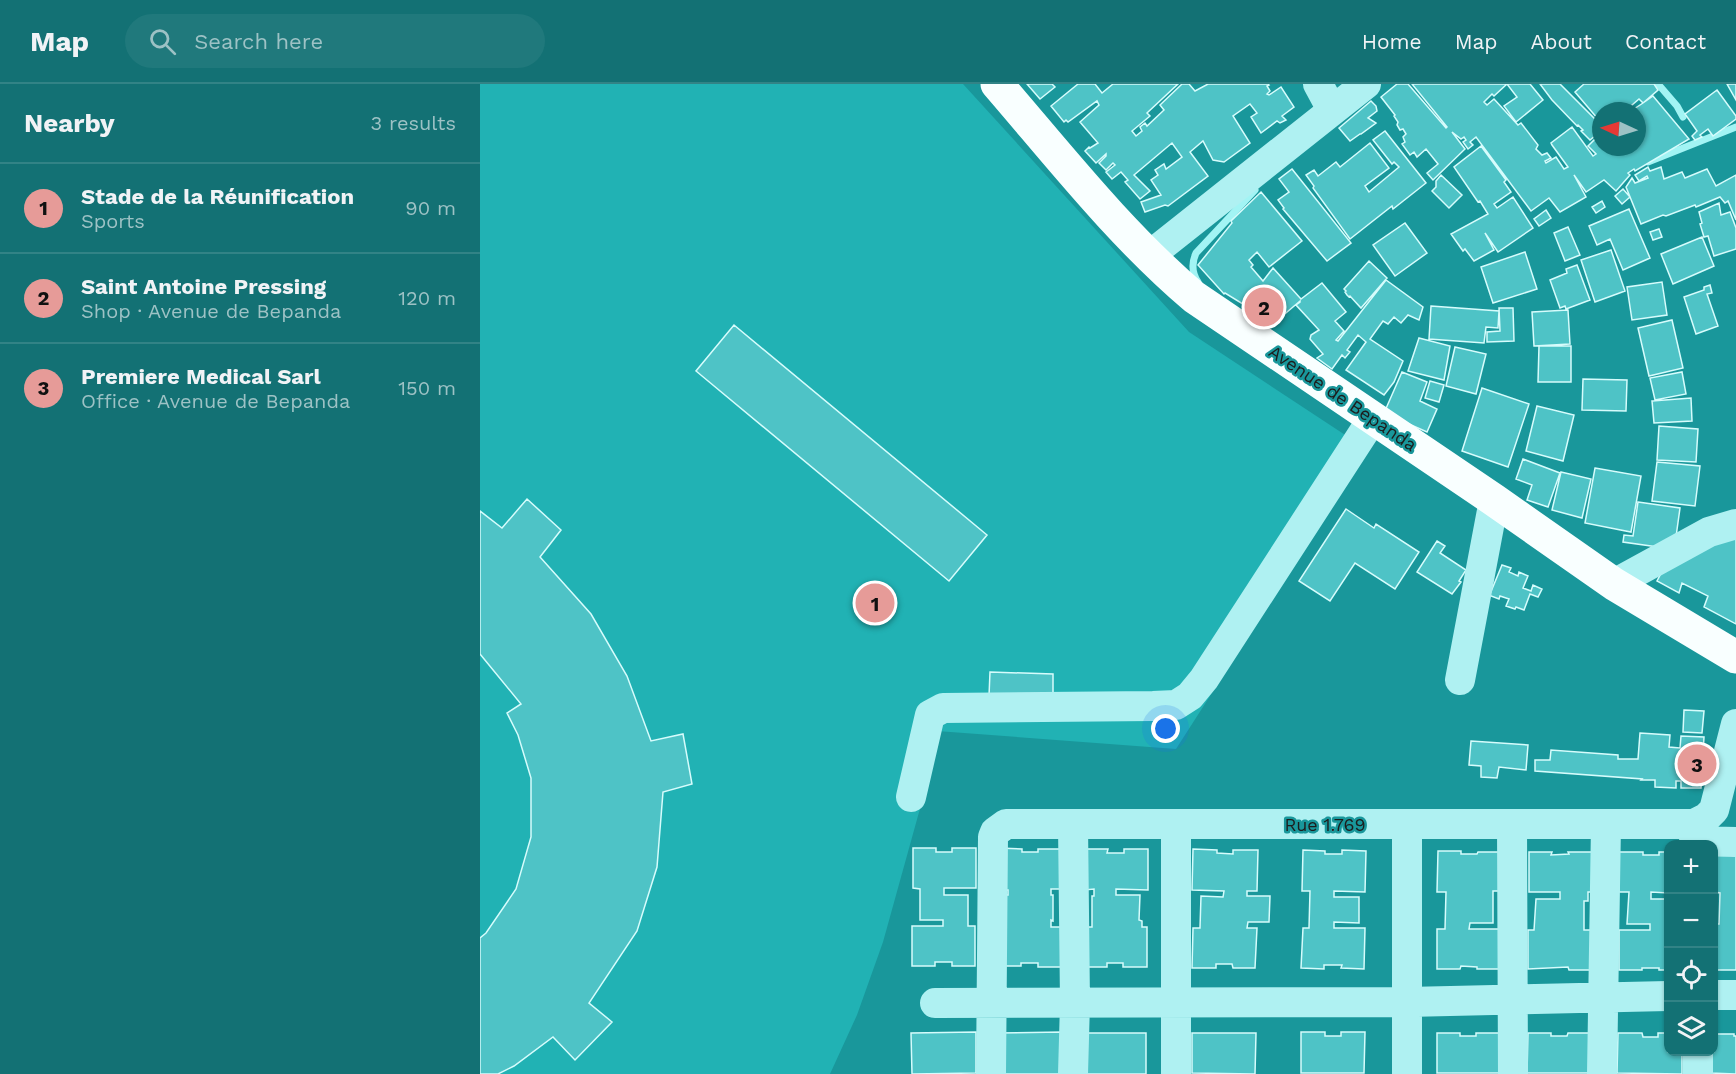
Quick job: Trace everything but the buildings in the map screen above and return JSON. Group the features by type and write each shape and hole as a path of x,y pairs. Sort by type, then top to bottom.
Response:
{"main road":[{"name":"Avenue de Bepanda","path":"997,84 1130,236 1168,275 1194,297 1614,584 1736,657"}],"street":[{"path":"1318,84 1332,110"},
{"path":"1149,256 1366,84"},
{"path":"911,796 930,715 943,708 1176,705 1190,696 1204,679 1372,418"},
{"path":"1460,680 1494,500"},
{"path":"1614,584 1708,532 1736,524"},
{"path":"1694,836 1714,810 1736,724"},
{"name":"Rue 1.769","path":"992,1003 993,837 995,832 1006,824 1606,824 1736,842"},
{"path":"1073,824 1075,1003 1073,1074"},
{"path":"1176,824 1176,1074"},
{"path":"1407,824 1407,1074"},
{"path":"1512,824 1513,1074"},
{"path":"1602,1074 1606,824"},
{"path":"1718,995 1736,995"},
{"path":"935,1003 1407,1002 1664,996"},
{"path":"991,1074 992,1003"},
{"path":"1698,1056 1698,1074"}],"green space":[{"path":"480,84 963,84 1189,332 1368,450 1176,749 937,731 921,805 883,942 857,1015 830,1074 480,1074"}],"waterway":[{"path":"1658,84 1677,106 1683,117"},
{"path":"1648,162 1736,127"},
{"path":"1198,282 1193,268 1196,253 1255,190"}],"place":[{"name":"Saint Antoine Pressing","path":"1264,307"},
{"name":"Stade de la Réunification","path":"875,603"},
{"name":"Premiere Medical Sarl","path":"1697,764"}]}
